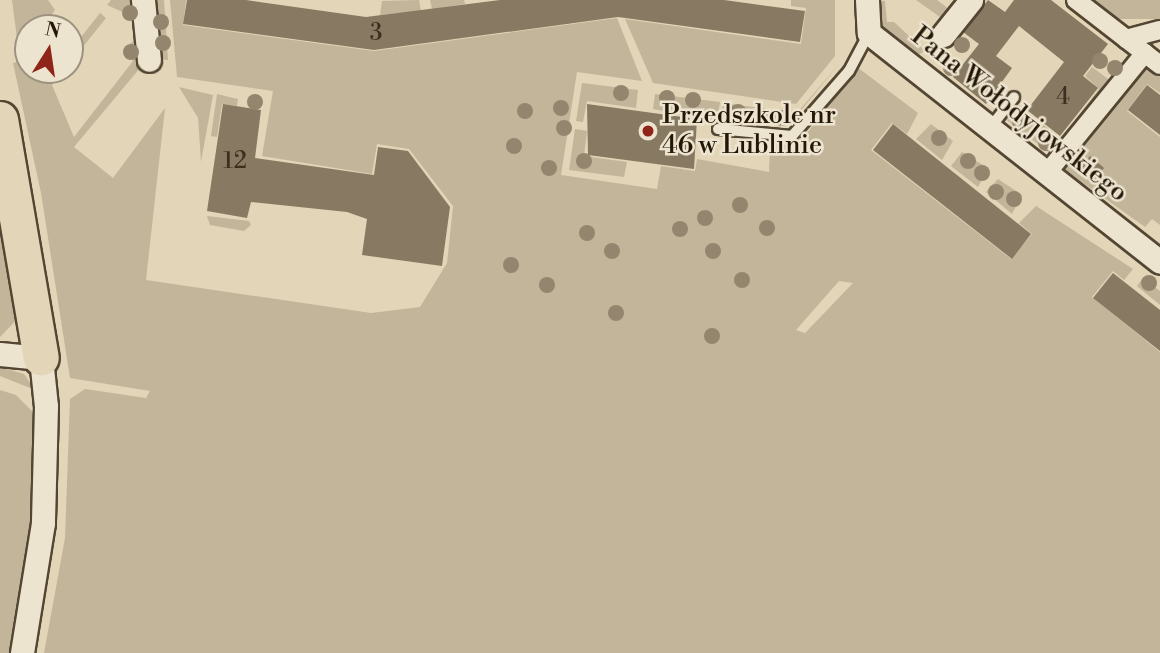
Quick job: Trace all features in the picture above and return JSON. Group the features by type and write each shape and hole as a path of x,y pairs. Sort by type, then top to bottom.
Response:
{"main road":[{"path":"0,119 41,358"}],"street":[{"path":"143,0 149,60"},
{"name":"Pana Wołodyjowskiego","path":"867,0 869,33 1160,262"},
{"path":"943,34 971,0"},
{"path":"1076,0 1160,65"},
{"path":"1126,39 1160,30"},
{"path":"1047,173 1144,53"},
{"path":"0,354 41,358 46,494 22,653"}],"lane":[{"path":"718,129 773,136 798,132 849,71 869,33"},
{"path":"990,128 1014,97"}],"shaded area":[{"path":"12,0 48,0 55,10 52,14 14,15"},
{"path":"111,0 136,0 136,18 107,5"},
{"path":"156,0 164,0 168,60 160,59"},
{"path":"170,0 186,0 183,25 374,51 617,18 642,81 577,72 561,175 657,189 661,166 695,171 697,159 769,172 770,147 808,132 857,67 918,113 907,134 892,123 871,150 1011,259 1032,234 1019,223 1036,206 1133,269 1124,280 1113,271 1092,297 1160,352 1160,653 44,653 65,538 70,399 85,389 146,398 150,391 70,378 41,193 18,84 53,84 74,137 133,61 123,51 136,38 140,68 74,147 113,178 165,108 146,280 371,313 420,307 447,263 453,206 409,149 377,144 372,174 262,156 273,91 177,77","holes":["839,281 853,283 805,333 796,330"]},
{"path":"419,0 421,11 380,15 382,1"},
{"path":"430,0 464,0 465,4 432,9"},
{"path":"791,0 835,0 835,56 796,104 653,83 625,19 801,44 806,8 791,6"},
{"path":"873,0 885,1 887,22 894,22 925,51 916,56 884,33"},
{"path":"916,0 937,0 954,13 940,17"},
{"path":"1091,0 1160,0 1160,19 1114,19"},
{"path":"100,13 106,18 84,46 84,33"},
{"path":"840,63 789,125 721,119 723,103 797,113"},
{"path":"1145,65 1160,73 1160,93 1147,84 1127,111 1160,137 1160,225 1152,219 1145,227 1061,167"},
{"path":"1092,67 1112,82 1052,155 1007,120 1019,105 1061,139 1099,89 1085,76"},
{"path":"582,83 638,90 636,108 587,101 583,122 576,121"},
{"path":"179,87 213,95 201,162 198,118"},
{"path":"217,94 238,99 237,106 222,104 217,137 211,136"},
{"path":"655,94 720,102 717,122 653,109"},
{"path":"931,124 953,141 942,160 916,139"},
{"path":"575,129 587,131 584,156 627,162 624,177 569,170"},
{"path":"962,152 988,168 978,187 951,166"},
{"path":"0,176 21,315 0,337"},
{"path":"998,179 1022,195 1012,214 986,192"},
{"path":"207,216 249,221 251,225 244,231 210,225"},
{"path":"1143,278 1160,291 1160,305 1137,286"},
{"path":"0,367 24,374 35,390 0,376"},
{"path":"0,390 16,395 35,414 35,490 10,653 0,653"}],"building":[{"path":"187,0 246,0 366,17 500,0 724,0 805,11 800,42 618,17 374,50 183,24"},
{"path":"988,0 1005,12 1014,0 1051,0 1108,44 1083,76 1098,88 1060,136 1027,110 1064,62 1019,26 996,56 1012,68 986,104 953,77 979,44 963,32"},
{"path":"1147,85 1160,95 1160,135 1128,110"},
{"path":"223,104 261,110 255,158 374,175 378,147 408,151 450,207 442,266 362,255 367,219 347,212 251,202 247,218 207,211"},
{"name":"Przedszkole nr 46 w Lublinie","path":"587,104 697,119 694,169 588,155"},
{"path":"893,124 1031,234 1012,259 873,150"},
{"path":"1090,156 1104,168 1093,182 1078,171"},
{"path":"1113,273 1160,310 1160,351 1093,298"}],"place":[{"name":"Przedszkole nr 46 w Lublinie","path":"648,131"}]}
